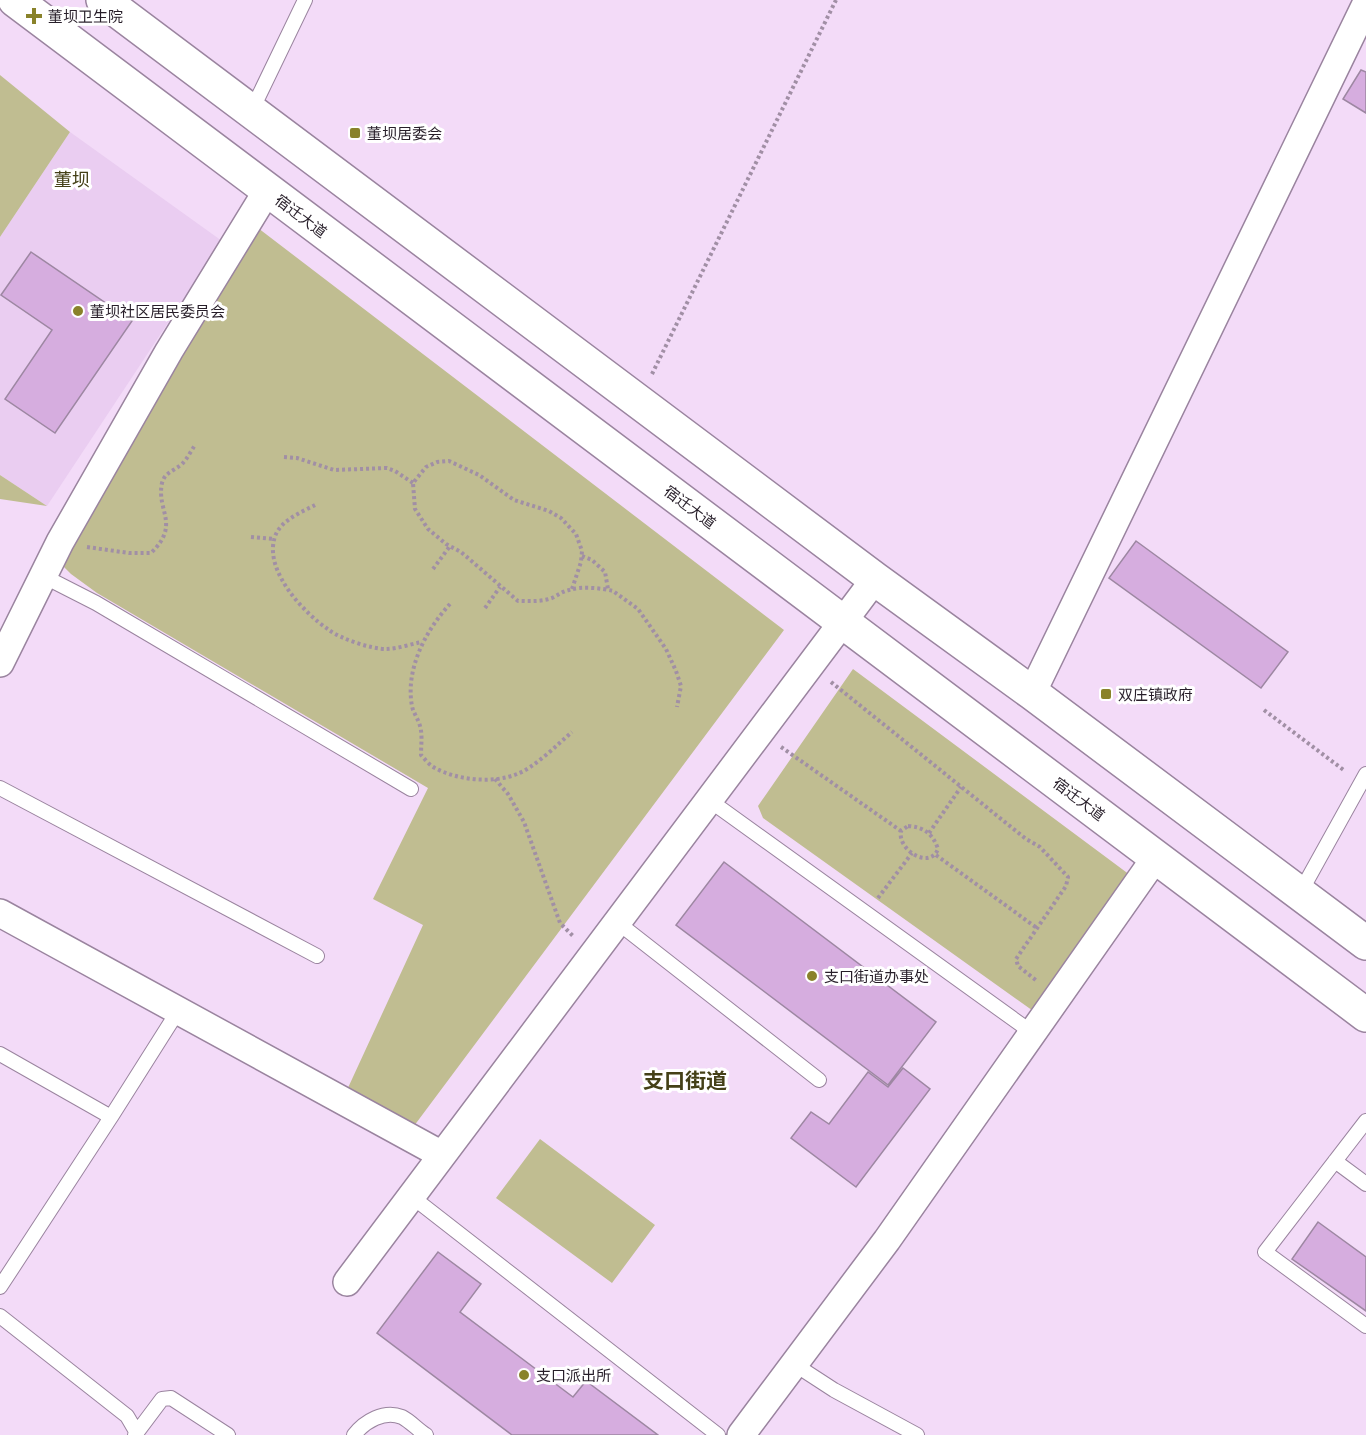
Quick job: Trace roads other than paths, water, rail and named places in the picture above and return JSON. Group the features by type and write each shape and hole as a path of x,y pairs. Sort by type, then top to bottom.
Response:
{"main road":[{"name":"宿迁大道","path":"15,0 1366,1015"},
{"path":"102,0 875,579 1032,693 1366,943"}],"street":[{"path":"1032,693 1366,4"},
{"path":"0,663 60,542 169,351 267,191"},
{"path":"348,1282 875,579"},
{"path":"741,1435 887,1240 1034,1034 1156,857"},
{"path":"0,914 442,1155"}],"lane":[{"path":"251,112 304,0"},
{"path":"43,576 96,603 411,789"},
{"path":"1300,893 1363,778"},
{"path":"0,788 317,956"},
{"path":"709,800 1034,1034"},
{"path":"617,922 819,1080"},
{"path":"0,1287 178,1011"},
{"path":"0,1054 111,1117"},
{"path":"1366,1121 1265,1252 1366,1326"},
{"path":"1335,1161 1366,1184"},
{"path":"411,1196 718,1435"},
{"path":"0,1316 127,1416 136,1434 162,1400 171,1398 228,1435"},
{"path":"794,1364 834,1390 917,1435"},
{"path":"354,1435 359,1428 373,1418 388,1415 402,1418 426,1435"}],"place":[{"name":"董坝卫生院","path":"34,16"},
{"name":"董坝居委会","path":"355,133"},
{"name":"董坝社区居民委员会","path":"78,311"},
{"name":"双庄镇政府","path":"1106,694"},
{"name":"支口街道办事处","path":"812,976"},
{"name":"支口派出所","path":"524,1375"}],"district":[{"name":"董坝","path":"72,179"},
{"name":"支口街道","path":"685,1080"}]}
